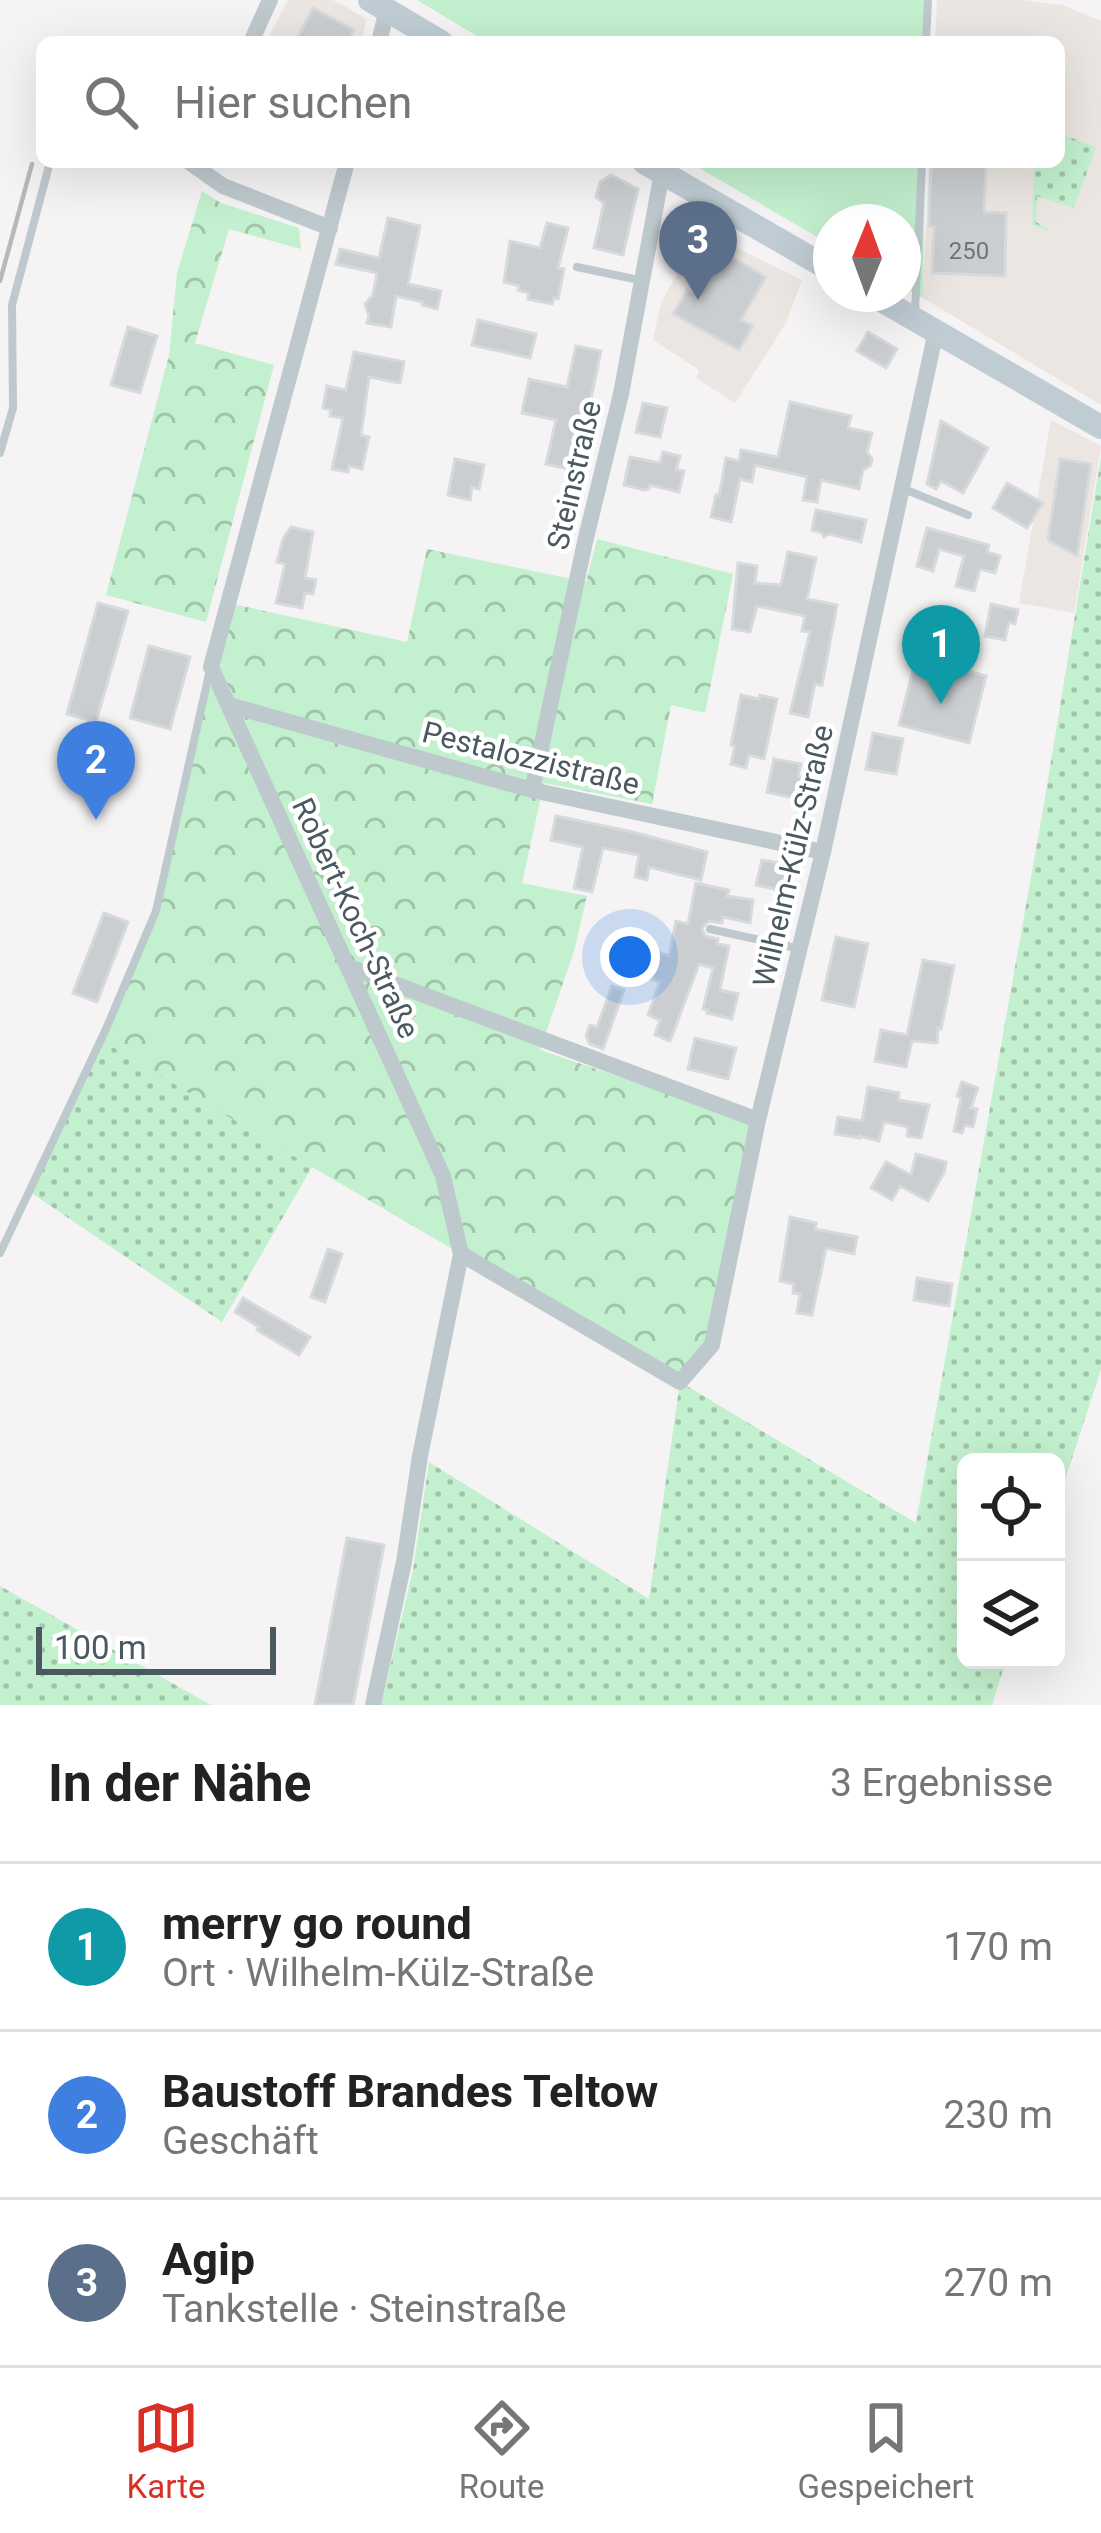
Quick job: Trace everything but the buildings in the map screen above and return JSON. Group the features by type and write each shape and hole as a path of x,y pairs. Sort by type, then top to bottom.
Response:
{"main road":[{"path":"378,5 431,36"},
{"path":"655,168 813,260"},
{"path":"902,312 1101,427"}],"street":[{"path":"254,36 270,0"},
{"path":"378,5 379,36"},
{"path":"198,168 223,186 330,228"},
{"path":"211,667 345,168"},
{"name":"Steinstraße","path":"532,790 621,394 641,280 653,168"},
{"name":"Wilhelm-Külz-Straße","path":"461,1254 680,1382 712,1345 758,1120 824,852 937,331"},
{"name":"Robert-Koch-Straße","path":"211,667 443,1175 461,1254 373,1705"},
{"name":"Pestalozzistraße","path":"229,705 532,790 824,852"},
{"path":"349,967 758,1120"}],"lane":[{"path":"926,36 928,0"},
{"path":"0,453 13,408 12,305 48,168"},
{"path":"912,318 917,307 922,168"},
{"path":"577,267 641,280"},
{"path":"902,489 968,515"},
{"path":"0,1253 156,911 211,667"},
{"path":"710,928 800,949"}],"shaded area":[{"path":"288,0 333,0 367,19 363,36 269,36"},
{"path":"937,0 1023,0 1062,5 1101,21 1101,405 923,298 929,168 1065,168 1065,36 935,36"},
{"path":"701,230 802,280 786,323 735,403 696,378 699,370 653,340 661,303"},
{"path":"1051,420 1101,446 1074,613 1019,603"}],"green space":[{"path":"417,0 928,0 927,36 477,36"},
{"path":"1065,135 1096,147 1074,208 1037,196 1036,222 1048,228 1032,225 1034,168 1065,168"},
{"path":"699,168 925,168 923,298 921,204 813,204 813,234"},
{"path":"202,191 221,203 299,228 301,249 229,229 195,343 274,365 206,622 106,595 169,355 177,273"},
{"path":"1101,457 1101,1369 1065,1480 1065,1453 957,1453 957,1669 1003,1669 992,1705 381,1705 413,1570 429,1462 649,1599 680,1382 916,1523"},
{"path":"597,539 733,574 705,713 671,705 652,804 544,783 522,883 587,896 574,951 540,1050 753,1122 706,1342 680,1382 101,1040 156,911 228,603 407,642 427,549 586,582"},
{"path":"101,1039 312,1167 222,1322 30,1192"},
{"path":"0,1586 211,1705 0,1705"}],"railway":[{"path":"0,281 32,164"}],"place":[{"name":"Agip","path":"698,300"},
{"name":"merry go round","path":"941,704"},
{"name":"Baustoff Brandes Teltow","path":"96,820"}]}
